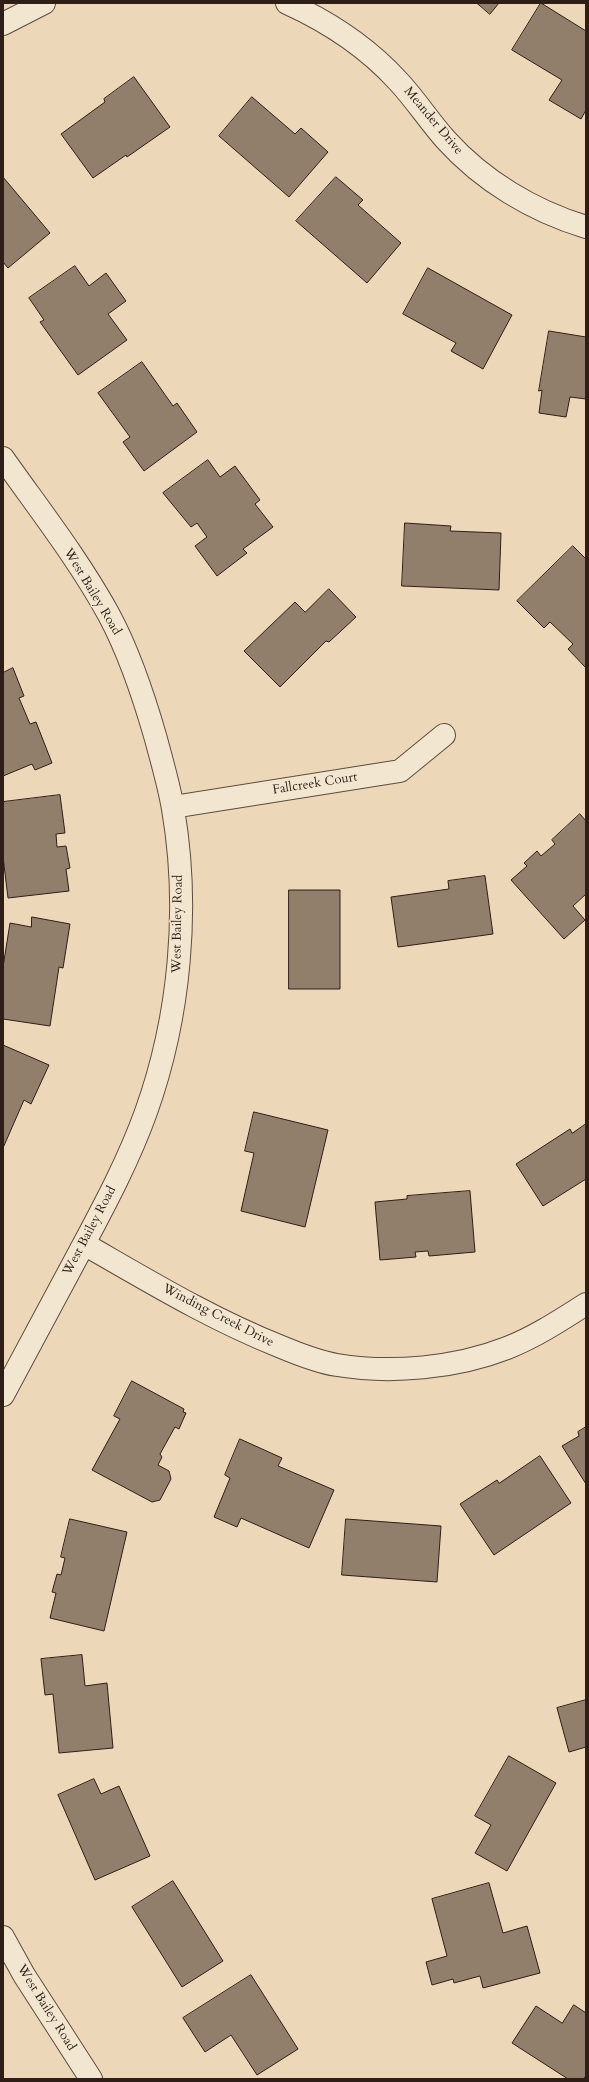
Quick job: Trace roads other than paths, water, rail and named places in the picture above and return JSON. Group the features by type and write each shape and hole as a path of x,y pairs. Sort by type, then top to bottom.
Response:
{"street":[{"path":"3,24 44,3"},
{"name":"Meander Drive","path":"287,3 338,29 366,51 399,81 446,140 487,177 512,194 538,208 586,227"},
{"name":"West Bailey Road","path":"3,458 82,572 109,616 131,663 146,703 173,807 177,839 180,912 176,983 167,1034 146,1112 120,1173 84,1244 3,1395"},
{"name":"Fallcreek Court","path":"173,807 400,771 444,735"},
{"name":"Winding Creek Drive","path":"84,1244 254,1336 297,1353 343,1366 390,1370 483,1357 508,1348 550,1327 586,1304"},
{"name":"West Bailey Road","path":"3,1937 24,1975 90,2079"}]}
